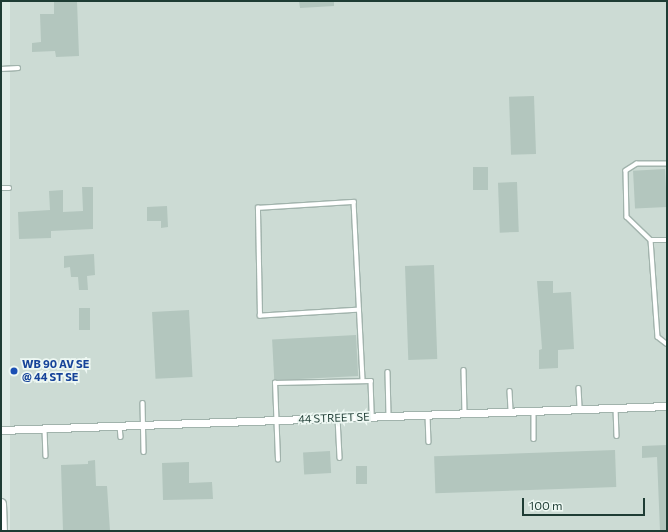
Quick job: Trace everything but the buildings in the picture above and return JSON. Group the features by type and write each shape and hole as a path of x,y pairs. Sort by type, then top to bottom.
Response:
{"street":[{"name":"44 STREET SE","path":"1,430 667,406"},
{"path":"1,504 2,531"}],"lane":[{"path":"1,69 18,68"},
{"path":"667,164 637,164 626,171 627,218 651,240 667,240"},
{"path":"1,188 9,188"},
{"path":"359,310 260,316 258,208 354,202 363,381"},
{"path":"651,240 658,337 667,344"},
{"path":"464,370 465,413"},
{"path":"388,372 389,416"},
{"path":"278,460 275,383 371,381 372,416"},
{"path":"579,388 580,409"},
{"path":"510,390 511,411"},
{"path":"142,403 144,452"},
{"path":"616,408 617,436"},
{"path":"534,411 534,438"},
{"path":"428,414 429,442"},
{"path":"338,418 340,458"},
{"path":"120,425 120,437"},
{"path":"45,428 46,456"}],"shaded area":[{"path":"10,1 667,1 667,531 10,531"}],"place":[{"name":"WB 90 AV SE @ 44 ST SE","path":"14,371"}]}
